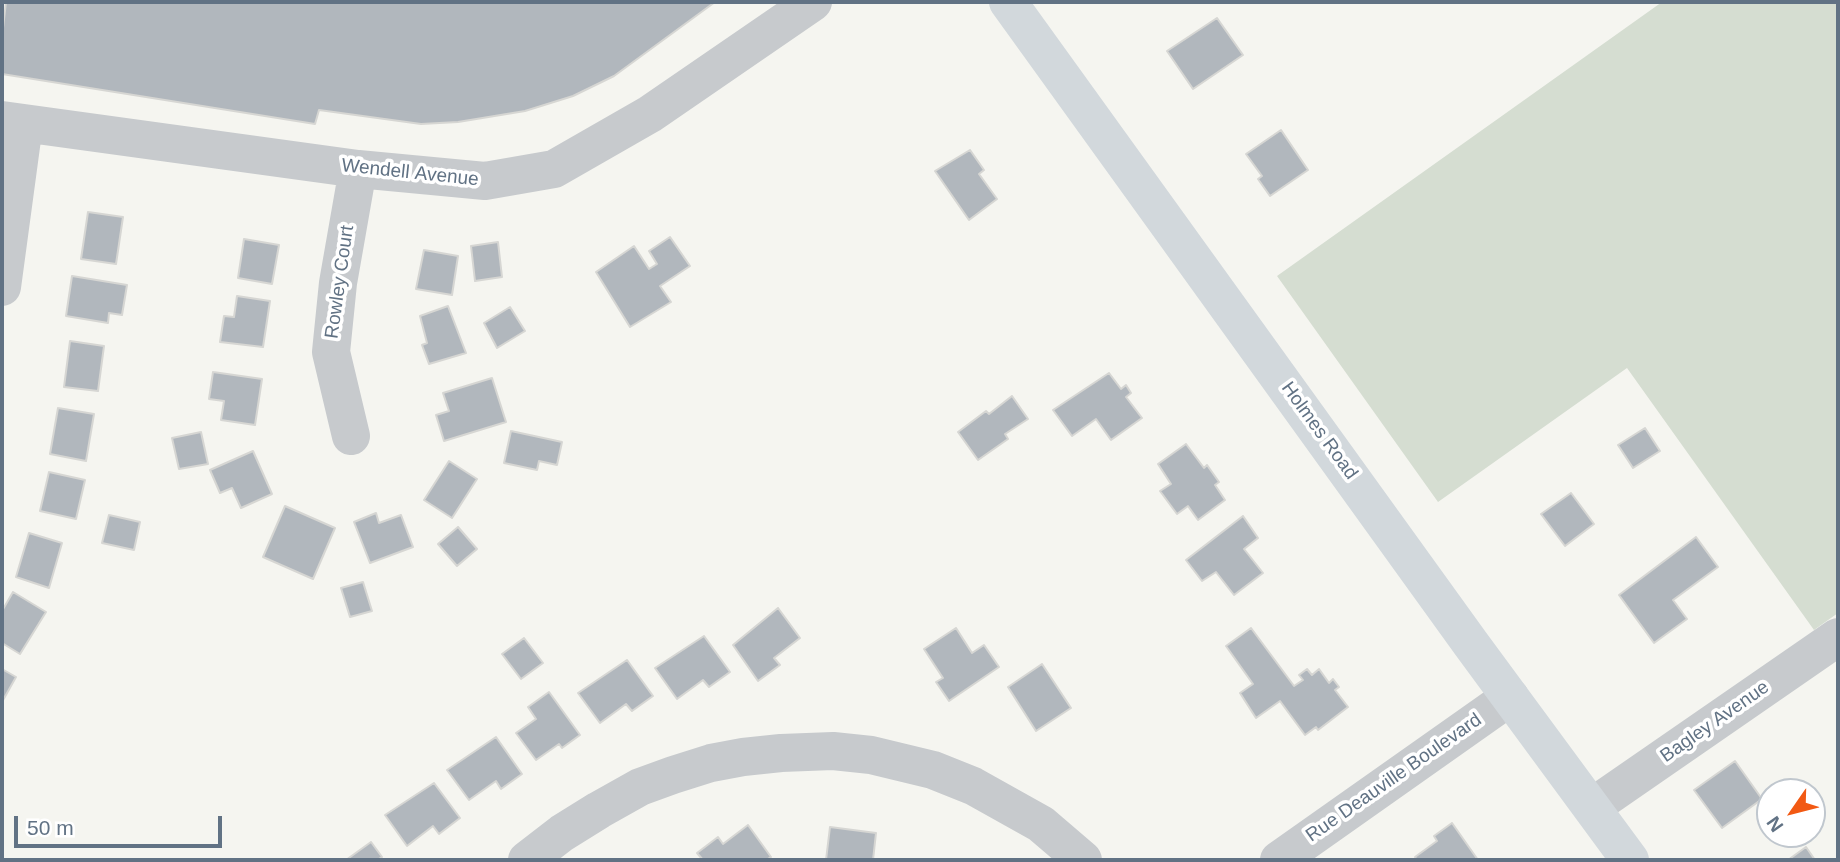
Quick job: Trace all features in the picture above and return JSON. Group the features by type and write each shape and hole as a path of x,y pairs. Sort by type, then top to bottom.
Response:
{"main road":[{"name":"Holmes Road","path":"1008,2 1630,860"}],"street":[{"name":"Wendell Avenue","path":"13,122 358,169 485,181 554,169 650,114 813,2"},
{"path":"2,287 13,122"},
{"name":"Rowley Court","path":"351,436 331,352 338,283 358,169"},
{"name":"Bagley Avenue","path":"1592,807 1838,637"},
{"name":"Rue Deauville Boulevard","path":"1279,860 1510,698"},
{"path":"527,860 562,833 599,810 640,787 673,775 711,763 743,757 833,751 871,755 933,770 973,786 1041,824 1083,860"}],"shaded area":[{"path":"1662,2 1838,2 1838,613 1814,630 1627,368 1438,502 1277,276"}],"building":[{"path":"6,2 715,2 614,76 573,96 525,111 458,122 421,124 319,110 315,124 2,74"},
{"path":"1217,18 1243,55 1193,89 1167,51"},
{"path":"1281,130 1308,170 1270,196 1258,179 1262,176 1246,154"},
{"path":"970,150 984,170 979,174 997,199 969,220 935,171"},
{"path":"88,212 123,217 116,264 81,259"},
{"path":"670,237 690,266 660,286 671,302 630,327 596,272 634,246 649,269 657,264 649,251"},
{"path":"244,239 279,245 272,284 238,278"},
{"path":"498,242 502,277 475,281 471,246"},
{"path":"424,250 458,256 452,295 416,289"},
{"path":"72,276 127,285 122,315 109,313 108,323 66,316"},
{"path":"237,296 270,301 263,347 220,342 224,316 234,317"},
{"path":"448,306 466,353 429,364 422,345 427,343 420,316"},
{"path":"510,307 525,331 497,348 484,323"},
{"path":"70,341 104,346 98,391 64,387"},
{"path":"213,372 262,379 255,425 221,420 224,401 209,399"},
{"path":"1109,373 1121,389 1126,385 1131,393 1126,397 1142,418 1111,440 1096,419 1072,436 1053,410"},
{"path":"492,378 506,422 444,441 436,415 449,411 443,393"},
{"path":"1012,396 1028,419 1005,434 1008,439 978,460 958,432 986,411 989,414"},
{"path":"58,408 94,414 86,461 50,454"},
{"path":"1645,428 1660,451 1633,468 1618,445"},
{"path":"511,431 562,442 557,465 539,461 537,470 504,463"},
{"path":"201,432 208,464 179,469 172,438"},
{"path":"1186,444 1204,468 1207,465 1219,482 1215,485 1225,500 1198,520 1188,506 1177,514 1160,491 1171,484 1158,464"},
{"path":"253,451 272,494 241,508 232,488 220,493 210,470"},
{"path":"449,461 477,479 452,518 424,500"},
{"path":"49,472 85,480 76,519 40,511"},
{"path":"1571,493 1594,524 1565,546 1541,514"},
{"path":"285,506 335,528 313,579 263,557"},
{"path":"376,513 379,523 401,515 413,547 370,563 354,522"},
{"path":"109,515 140,522 134,550 102,543"},
{"path":"1243,516 1258,538 1244,549 1263,573 1234,595 1216,572 1202,581 1186,560"},
{"path":"458,527 477,549 457,566 438,544"},
{"path":"29,533 62,543 49,588 16,577"},
{"path":"1696,537 1718,567 1673,600 1687,619 1654,643 1619,595"},
{"path":"363,582 372,611 350,617 341,588"},
{"path":"13,592 46,612 20,654 2,643 2,611"},
{"path":"778,608 800,638 774,658 780,665 758,681 733,645"},
{"path":"956,628 972,653 984,645 999,667 949,701 936,682 943,678 924,649"},
{"path":"1251,628 1294,686 1303,680 1299,675 1307,669 1312,675 1319,669 1329,683 1333,679 1339,687 1335,690 1348,707 1318,730 1316,727 1305,735 1280,701 1256,718 1240,693 1253,684 1226,646"},
{"path":"704,636 730,672 709,687 703,680 677,699 655,668"},
{"path":"524,638 543,663 521,679 502,654"},
{"path":"627,660 653,696 632,711 626,704 600,723 578,693"},
{"path":"1042,664 1071,708 1036,731 1008,687"},
{"path":"2,669 16,677 2,702"},
{"path":"549,692 580,735 562,748 559,744 536,760 516,733 536,719 528,707"},
{"path":"496,737 522,774 501,789 496,781 469,800 447,770"},
{"path":"1735,761 1756,791 1756,803 1722,828 1694,790"},
{"path":"434,783 460,818 439,834 433,826 407,846 385,815"},
{"path":"1452,823 1478,860 1417,860 1415,857 1437,841 1434,836"},
{"path":"748,825 771,857 766,860 703,860 697,853 718,837 723,844"},
{"path":"830,827 876,833 873,860 826,860"},
{"path":"371,842 382,857 377,860 346,860"},
{"path":"1807,848 1815,860 1788,860"}]}
